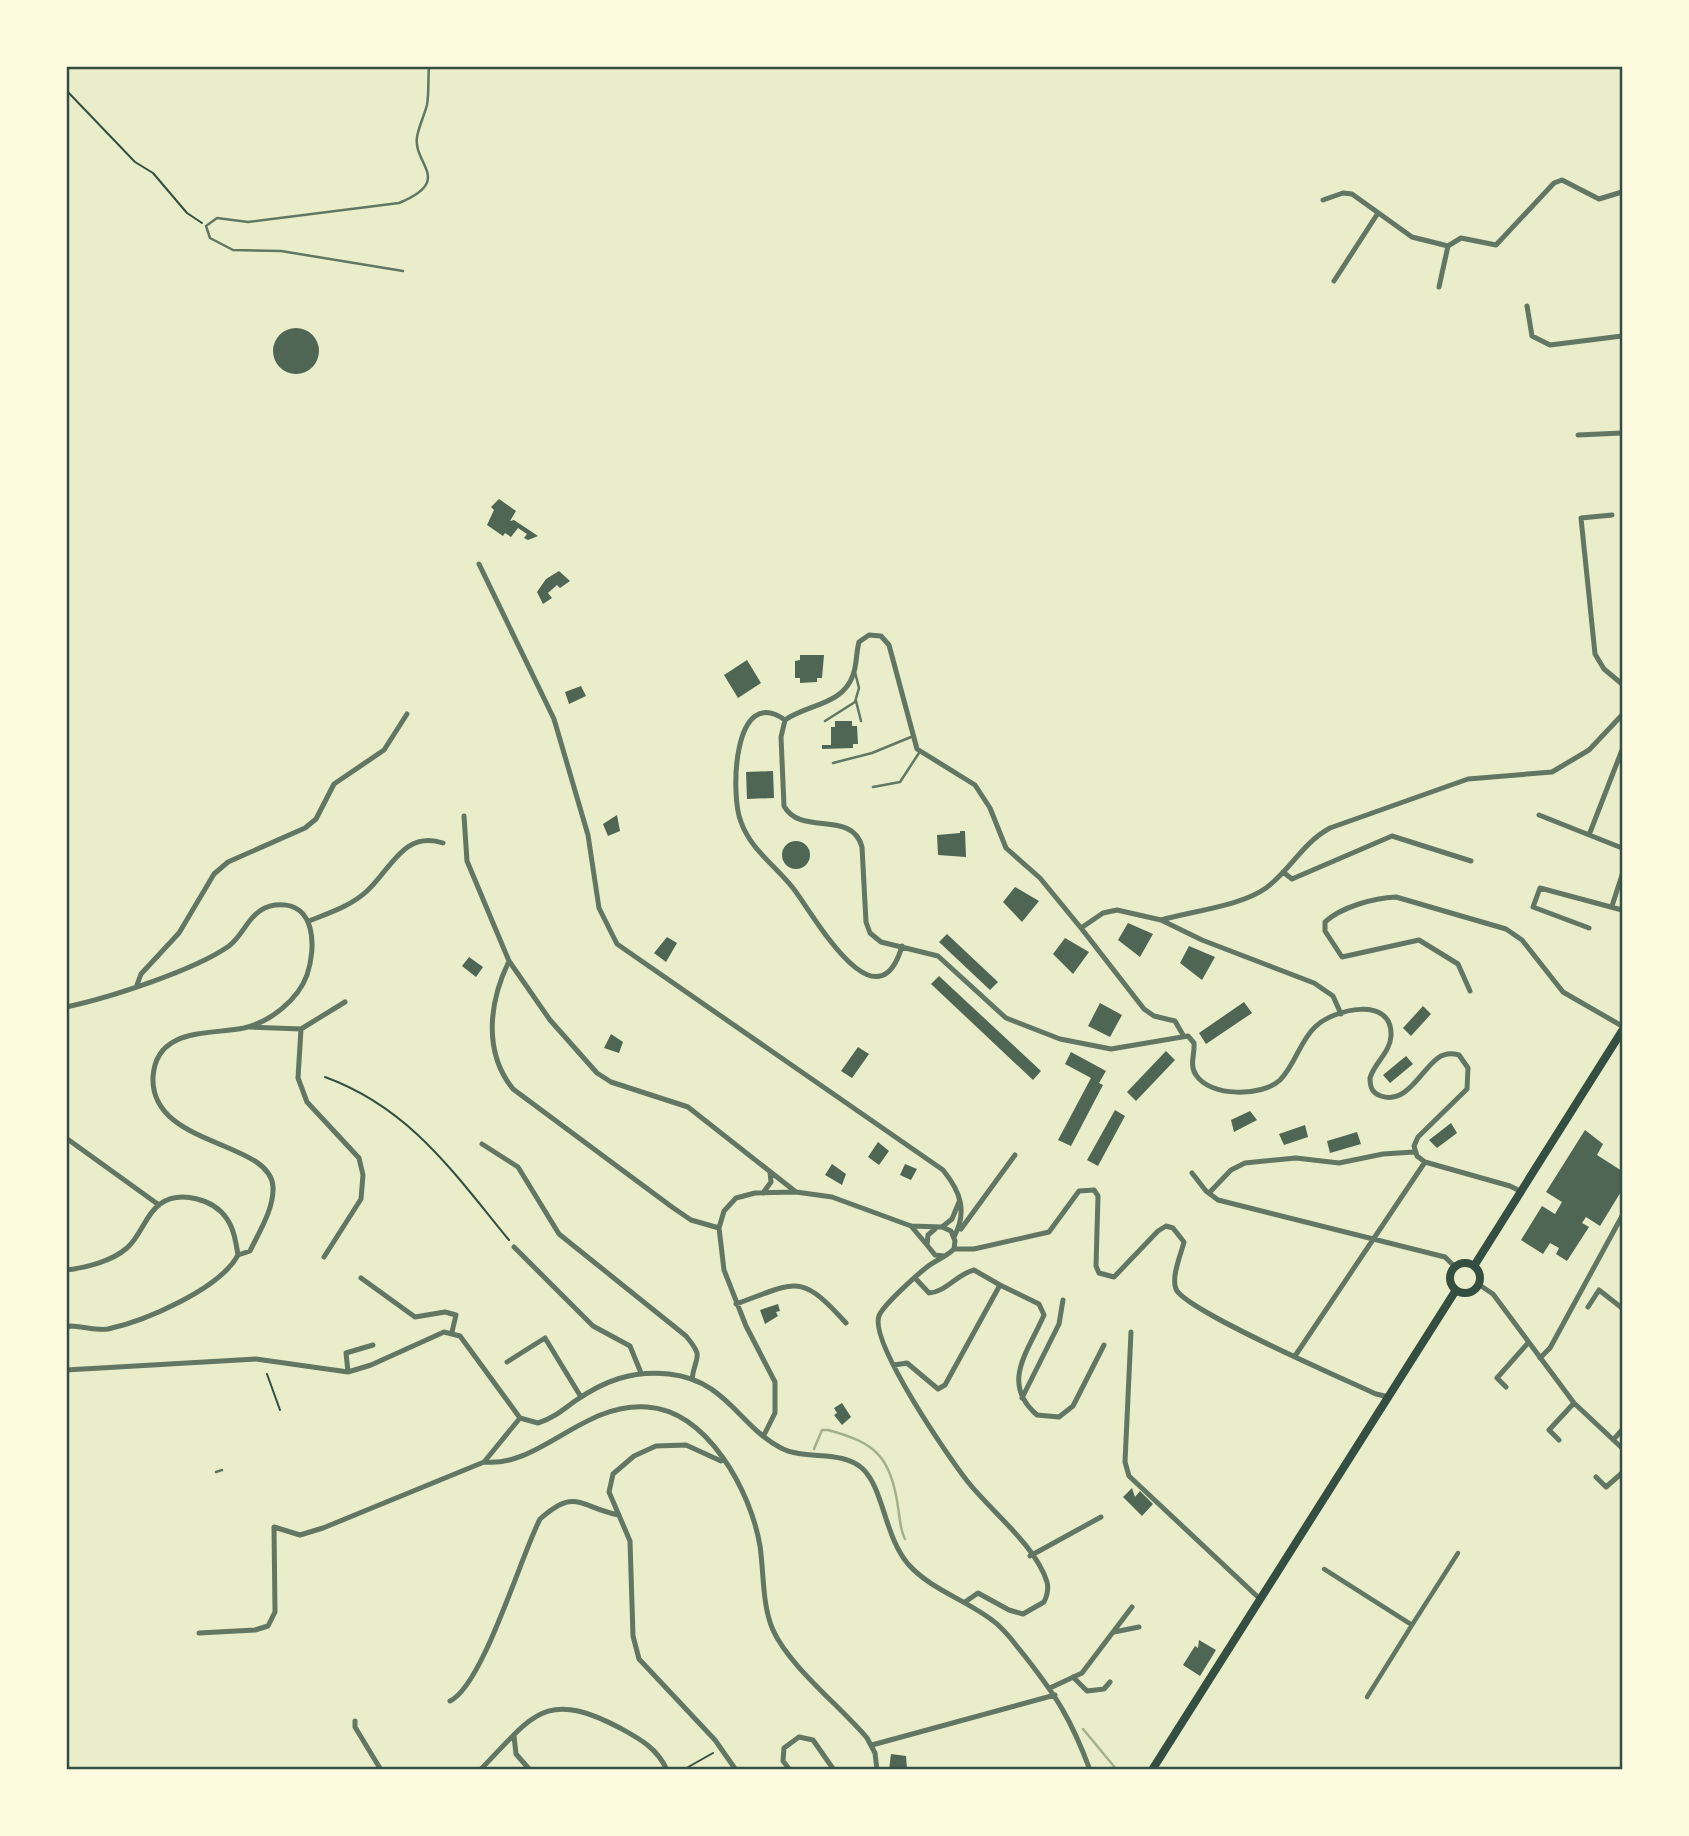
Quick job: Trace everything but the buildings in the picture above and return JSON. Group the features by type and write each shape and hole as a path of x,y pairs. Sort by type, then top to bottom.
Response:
{"main road":[{"path":"1474,1266 1622,1028"},
{"path":"1464,1263 1474,1266 1479,1274 1478,1284 1467,1293 1456,1290 1450,1280 1455,1267 1464,1263"},
{"path":"1152,1769 1456,1290"}],"street":[{"path":"1323,201 1343,193 1352,194 1412,237 1448,246 1461,238 1496,245 1554,183 1562,180 1599,199 1622,192"},
{"path":"1334,281 1378,213"},
{"path":"1439,287 1448,246"},
{"path":"1527,306 1532,336 1550,345 1622,336"},
{"path":"1578,435 1622,433"},
{"path":"1612,514 1581,518 1595,654 1604,669 1622,684"},
{"path":"479,564 554,719 588,835 599,908 617,944 943,1170 955,1185 960,1199 962,1217 954,1249"},
{"path":"1183,1035 1159,1042 1111,1049 1060,1039 1006,1018 938,956 878,940 868,930 862,847 856,834 841,826 805,821 786,809 781,737 785,720 802,710 838,697 850,683 861,639 872,634 883,637 889,645 911,737 920,752 975,785 990,808 1006,848 1040,878 1144,1009 1154,1016 1175,1021 1183,1035 1194,1044 1193,1066 1200,1079 1225,1090 1258,1090 1280,1079 1315,1027 1341,1014 1369,1009 1381,1014 1388,1023 1390,1044 1370,1078 1371,1089 1379,1096 1392,1097 1405,1093 1443,1055 1456,1054 1466,1064 1467,1089 1418,1137 1414,1152"},
{"path":"785,720 775,713 763,714 752,720 741,734 738,815 747,835 764,859 792,886 832,945 860,971 872,976 884,973 892,966 902,946"},
{"path":"137,985 141,974 179,933 214,874 228,862 305,828 316,819 334,785 384,750 407,714"},
{"path":"1161,920 1253,896 1283,872 1303,846 1330,828 1468,779 1552,772 1589,750 1622,715"},
{"path":"1588,835 1622,750"},
{"path":"1539,815 1622,848"},
{"path":"464,816 467,861 509,961 550,1020 597,1073 611,1082 688,1107 796,1192"},
{"path":"1283,872 1292,879 1392,836 1471,861"},
{"path":"309,921 344,906 367,891 400,851 415,842 429,839 443,843"},
{"path":"1612,906 1622,875"},
{"path":"1589,928 1533,907 1540,888 1622,910"},
{"path":"1470,991 1458,964 1419,940 1342,957 1325,931 1325,922 1332,915 1384,898 1396,897 1506,929 1522,940 1563,992 1622,1028"},
{"path":"66,1007 197,965 234,942 249,919 264,908 277,905 293,908 309,921 313,936 312,961 303,986 291,1001 246,1027"},
{"path":"1081,928 1099,915 1117,910 1161,920 1202,940 1314,984 1333,996 1341,1014"},
{"path":"509,961 501,977 492,1021 494,1057 502,1075 513,1089 672,1208 691,1220 719,1228"},
{"path":"237,1255 250,1251 272,1203 274,1185 258,1163 167,1116 153,1085 154,1066 162,1052 176,1040 197,1032 246,1027 301,1029 345,1002"},
{"path":"301,1029 298,1078 307,1102 359,1158 363,1175 361,1199 324,1256"},
{"path":"66,1138 159,1205"},
{"path":"482,1143 518,1167 559,1234 686,1336 698,1351 699,1361 692,1379"},
{"path":"1209,1193 1231,1170 1245,1163 1296,1158 1339,1163 1383,1154 1414,1152 1425,1162 1510,1186 1521,1192"},
{"path":"955,1237 1016,1155"},
{"path":"1295,1356 1425,1162"},
{"path":"763,1193 771,1182 770,1172"},
{"path":"1192,1173 1218,1200 1445,1257 1455,1267"},
{"path":"965,1602 978,1593 1016,1613 1037,1608 1044,1602 1049,1589 1044,1575 1030,1556 958,1469 894,1365 879,1333 877,1320 881,1311 926,1268 954,1249 975,1249 1049,1232 1079,1191 1094,1190 1098,1196 1096,1266 1099,1273 1114,1277 1158,1231 1166,1226 1174,1228 1184,1242 1174,1285 1179,1295 1210,1315 1376,1394 1389,1397"},
{"path":"764,1435 775,1413 775,1382 736,1304 724,1270 719,1228 724,1210 736,1198 763,1193 796,1192 832,1197 911,1226 938,1228 955,1237"},
{"path":"66,1270 108,1259 128,1247 159,1205 190,1197 217,1207 228,1220 237,1255 230,1269 177,1303 104,1329 70,1325 66,1328"},
{"path":"926,1268 928,1236 955,1214 960,1199"},
{"path":"1540,1358 1550,1348 1622,1216"},
{"path":"911,1226 935,1255 947,1255"},
{"path":"514,1247 593,1326 630,1346 641,1373"},
{"path":"916,1279 929,1293 937,1293 965,1272 974,1270 1039,1304 1044,1315 1016,1380 1022,1398 1037,1415 1059,1417 1073,1406 1104,1345"},
{"path":"360,1278 415,1317 445,1312 456,1315 452,1332"},
{"path":"894,1365 907,1363 931,1386 938,1389 945,1385 1000,1284"},
{"path":"1478,1284 1493,1293 1574,1403 1622,1448"},
{"path":"736,1304 782,1288 801,1286 818,1293 846,1324"},
{"path":"1588,1307 1599,1290 1622,1308"},
{"path":"1022,1398 1059,1324 1063,1300"},
{"path":"66,1370 256,1359 348,1372 371,1365 444,1332 452,1332 460,1336 520,1418 529,1423 547,1421 612,1380 641,1373 668,1374 692,1379 733,1404 764,1435 788,1451 844,1460 857,1465 872,1482 887,1530 907,1563 925,1579 965,1602 1000,1627 1050,1688 1070,1718 1090,1769"},
{"path":"1131,1332 1125,1462 1129,1476 1260,1599"},
{"path":"507,1362 545,1338 582,1397"},
{"path":"1506,1387 1497,1378 1528,1343"},
{"path":"348,1372 346,1353 373,1345"},
{"path":"1559,1440 1549,1430 1574,1403"},
{"path":"199,1633 255,1630 268,1626 275,1612 274,1527 300,1535 323,1528 484,1462 514,1459 604,1412 647,1407 674,1412 692,1422 724,1460 753,1519 774,1632 791,1656 872,1745 877,1769"},
{"path":"484,1462 520,1418"},
{"path":"1613,1440 1622,1430"},
{"path":"724,1460 676,1444 656,1446 634,1456 613,1474 610,1484 612,1501 630,1541 633,1636 639,1659 722,1748 736,1769"},
{"path":"1596,1477 1606,1488 1622,1473"},
{"path":"450,1701 462,1695 482,1659 540,1520 554,1506 574,1499 619,1515"},
{"path":"1030,1556 1101,1517"},
{"path":"1367,1697 1458,1553"},
{"path":"1324,1569 1412,1625"},
{"path":"1050,1688 1082,1672 1132,1607"},
{"path":"1114,1632 1139,1628"},
{"path":"1073,1678 1087,1691 1104,1689 1110,1682"},
{"path":"872,1745 1055,1695"},
{"path":"480,1769 514,1735 539,1715 570,1707 593,1714 644,1741 659,1755 667,1769"},
{"path":"355,1721 355,1727 381,1769"},
{"path":"514,1735 516,1754 530,1769"},
{"path":"790,1769 783,1761 784,1748 799,1737 813,1740 834,1769"}],"lane":[{"path":"403,271 281,251 233,250 210,238 206,226 217,218 248,222 399,203 415,197 426,184 428,169 416,141 427,103 429,66"},
{"path":"855,671 859,688 856,701 861,721"},
{"path":"825,720 856,701"},
{"path":"832,763 872,753 911,737"},
{"path":"873,787 900,782 920,752"},
{"path":"216,1472 222,1470"}],"path":[{"path":"66,90 135,162 153,173 187,213 206,226"},
{"path":"325,1077 370,1096 422,1137 514,1247"},
{"path":"267,1374 280,1410"},
{"path":"683,1769 722,1748"}],"waterway":[{"path":"814,1449 822,1430 828,1430 858,1440 878,1455 891,1476 905,1539"},
{"path":"1083,1729 1117,1770"}]}
